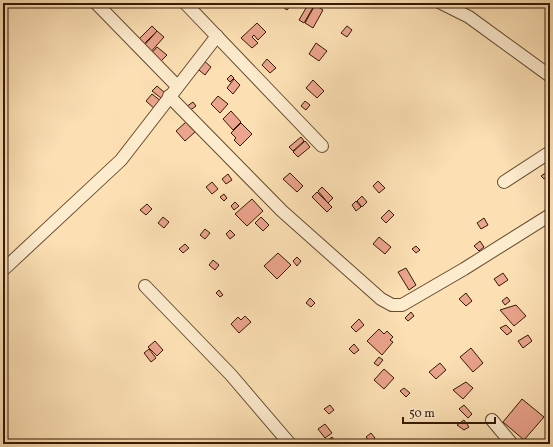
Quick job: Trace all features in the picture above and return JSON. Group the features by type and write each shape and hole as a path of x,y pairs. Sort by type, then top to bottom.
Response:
{"street":[{"path":"96,3 173,91 282,211 381,299 392,305 402,306 550,215"},
{"path":"185,3 322,146"},
{"path":"441,3 469,17 550,76"},
{"path":"3,270 121,160 217,36"},
{"path":"504,182 550,152"},
{"path":"145,286 231,376 290,444"},
{"path":"492,420 512,444"}],"building":[{"path":"277,3 288,3 291,5 287,10"},
{"path":"309,3 315,4 304,23 299,20"},
{"path":"315,5 323,10 313,28 305,23"},
{"path":"257,23 266,32 258,40 254,35 252,37 258,43 252,48 241,38"},
{"path":"152,26 157,31 142,46 137,41"},
{"path":"347,26 352,30 347,37 341,33"},
{"path":"157,31 164,37 149,54 142,48"},
{"path":"316,43 327,51 319,61 309,54"},
{"path":"157,47 167,55 158,64 149,56"},
{"path":"201,58 211,67 205,75 194,66"},
{"path":"267,59 276,68 270,73 262,65"},
{"path":"231,75 234,78 230,82 227,79"},
{"path":"234,79 240,85 233,94 227,88"},
{"path":"313,80 324,91 317,98 306,88"},
{"path":"157,86 165,93 161,98 152,91"},
{"path":"152,94 162,102 156,110 146,101"},
{"path":"218,96 228,104 220,113 211,104"},
{"path":"305,101 310,105 306,110 301,106"},
{"path":"193,102 196,106 189,111 186,107"},
{"path":"231,111 241,122 233,130 223,119"},
{"path":"186,122 195,132 185,141 176,131"},
{"path":"241,123 252,134 240,146 234,140 236,138 231,133"},
{"path":"301,137 304,141 293,151 289,147"},
{"path":"305,141 310,147 298,157 293,152"},
{"path":"550,170 550,175 544,179 541,176"},
{"path":"290,173 303,186 297,192 283,179"},
{"path":"228,174 232,180 226,184 222,179"},
{"path":"378,181 385,188 379,193 373,186"},
{"path":"212,182 218,189 212,194 206,187"},
{"path":"322,187 333,198 328,203 318,191"},
{"path":"317,192 332,207 327,212 312,197"},
{"path":"224,194 227,198 224,201 220,197"},
{"path":"362,196 367,202 362,207 357,201"},
{"path":"252,199 263,211 247,226 235,214"},
{"path":"356,201 361,207 356,211 352,205"},
{"path":"235,202 239,206 234,210 231,206"},
{"path":"147,204 152,209 146,215 140,210"},
{"path":"389,210 394,215 386,223 381,218"},
{"path":"163,217 169,222 164,228 158,223"},
{"path":"261,217 269,225 263,231 255,223"},
{"path":"484,218 488,225 481,229 477,223"},
{"path":"205,229 210,233 205,239 200,235"},
{"path":"230,230 235,235 230,239 226,234"},
{"path":"379,237 391,247 385,254 373,244"},
{"path":"480,241 484,247 479,251 474,246"},
{"path":"185,244 189,248 183,253 179,249"},
{"path":"416,246 420,250 416,253 412,249"},
{"path":"278,253 291,265 277,279 264,266"},
{"path":"297,257 301,261 297,266 293,261"},
{"path":"213,260 219,265 215,270 209,265"},
{"path":"406,268 416,285 409,290 398,272"},
{"path":"503,273 508,280 499,286 494,279"},
{"path":"219,290 223,295 220,297 216,293"},
{"path":"466,293 472,301 466,306 459,299"},
{"path":"507,297 510,301 505,305 502,301"},
{"path":"310,298 315,303 311,307 306,303"},
{"path":"516,305 526,316 514,326 500,310"},
{"path":"411,312 414,316 408,321 405,318"},
{"path":"245,316 251,322 239,333 231,324 238,317 241,320"},
{"path":"359,319 364,325 356,332 351,327"},
{"path":"506,325 512,331 507,335 500,328"},
{"path":"379,329 384,334 387,331 393,337 390,340 393,342 382,355 367,341"},
{"path":"528,335 532,341 523,348 518,341"},
{"path":"155,341 163,350 157,356 148,347"},
{"path":"354,344 359,350 354,354 349,349"},
{"path":"471,348 483,363 473,372 460,357"},
{"path":"149,349 156,358 151,362 144,353"},
{"path":"379,357 383,360 378,366 374,363"},
{"path":"440,363 446,370 436,379 429,372"},
{"path":"384,369 394,378 384,389 374,380"},
{"path":"466,382 473,388 463,399 453,390"},
{"path":"404,388 410,393 406,397 400,391"},
{"path":"522,399 544,417 524,440 503,422"},
{"path":"330,405 334,410 329,414 324,409"},
{"path":"464,405 472,414 468,418 459,409"},
{"path":"464,420 469,427 464,430 457,425"},
{"path":"325,424 332,433 325,438 318,429"},
{"path":"371,433 375,438 370,442 366,437"},
{"path":"332,437 337,444 331,444 328,440"}]}
